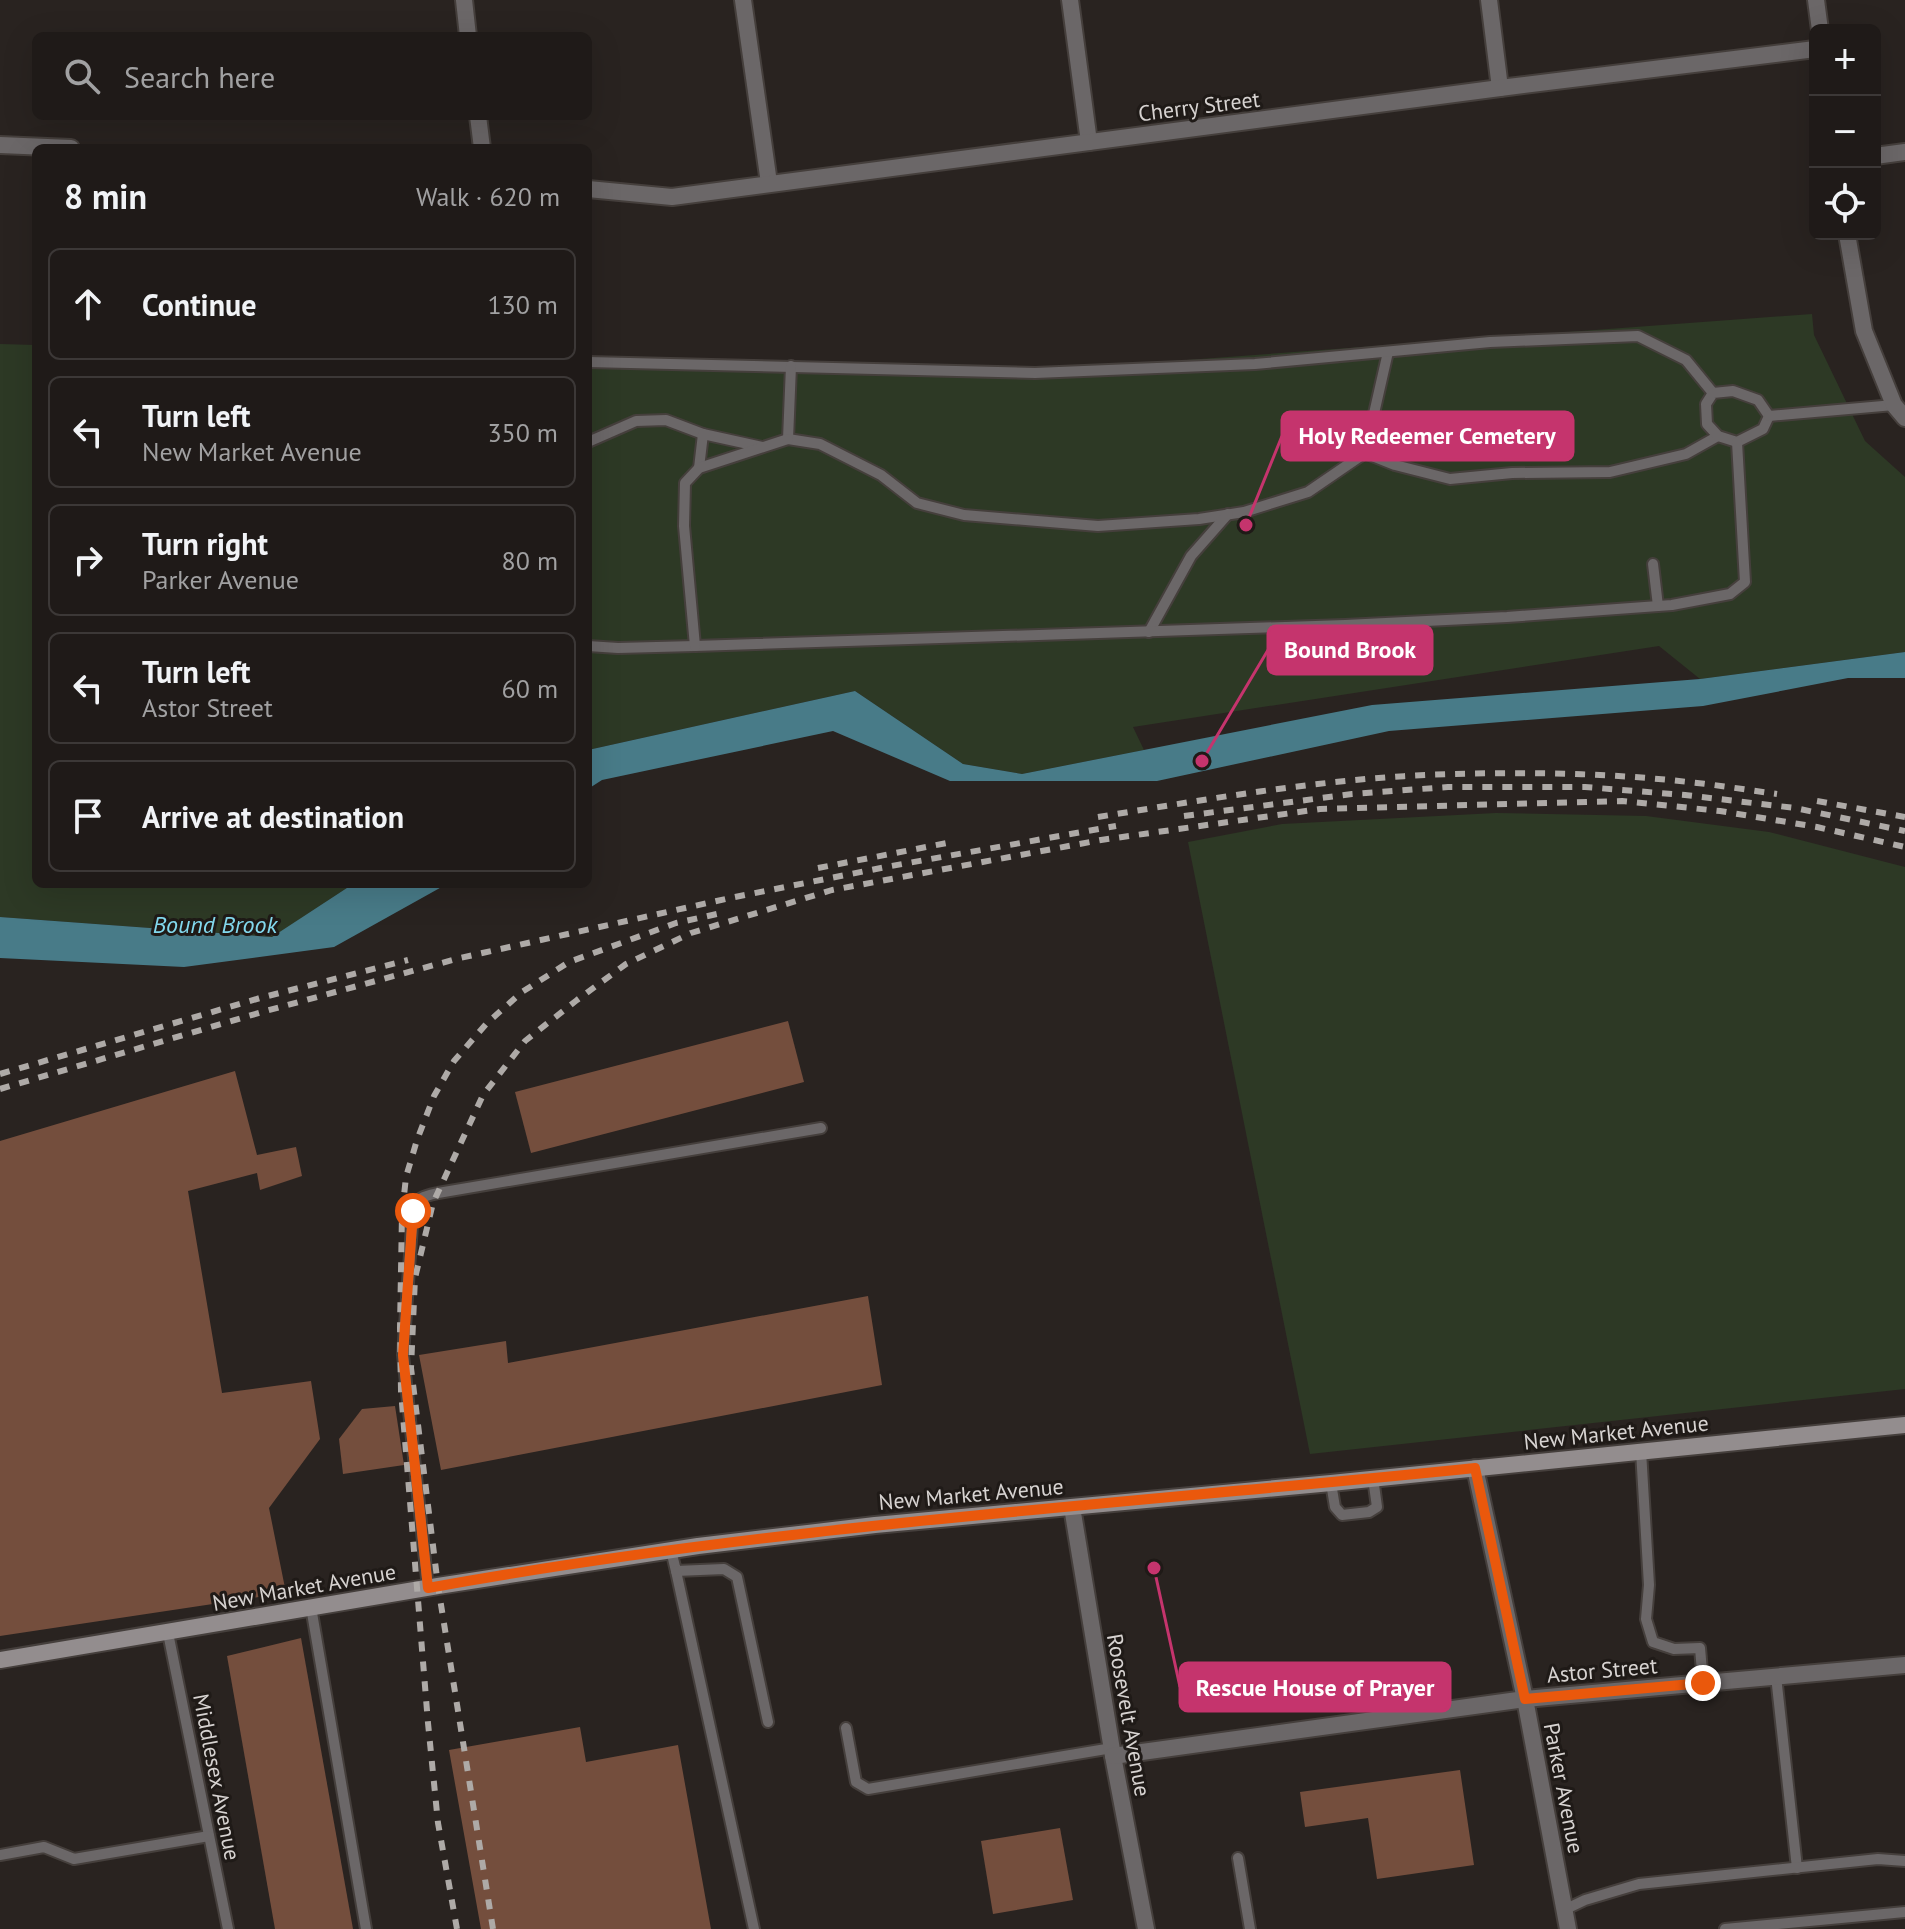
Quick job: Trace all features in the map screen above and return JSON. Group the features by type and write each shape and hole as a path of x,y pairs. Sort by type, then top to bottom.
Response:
{"main road":[{"name":"New Market Avenue","path":"0,1660 671,1550 875,1525 1905,1425"}],"street":[{"path":"464,0 468,32"},
{"path":"743,0 769,183"},
{"path":"1070,0 1089,142"},
{"path":"1489,0 1500,88"},
{"path":"1816,0 1819,24"},
{"name":"Cherry Street","path":"592,189 672,197 1809,50"},
{"path":"478,120 482,144"},
{"path":"0,145 32,146"},
{"path":"1881,155 1905,152"},
{"path":"1848,240 1864,331 1900,411"},
{"name":"Parker Avenue","path":"1475,1468 1525,1699 1568,1929"},
{"name":"Roosevelt Avenue","path":"1072,1507 1112,1752 1146,1929"},
{"name":"Astor Street","path":"1112,1752 1525,1699 1905,1665"}],"lane":[{"path":"592,362 1035,373 1255,364 1490,342 1638,336 1686,360 1713,393"},
{"path":"695,646 684,497 685,483 699,468 788,439 820,444 881,475 917,503 964,515 1098,526 1199,519 1244,512 1308,492 1365,453 1388,352"},
{"path":"788,439 791,366"},
{"path":"1713,393 1733,391 1758,400 1769,416"},
{"path":"1713,393 1706,404 1707,424 1718,436 1737,442 1763,429 1769,416"},
{"path":"1769,416 1900,411"},
{"path":"592,440 636,421 666,420 703,434 762,447"},
{"path":"699,468 703,434"},
{"path":"1365,453 1395,465 1450,479 1524,472 1610,472 1686,454 1718,436"},
{"path":"592,646 695,646 1360,625 1658,606 1730,594 1745,582 1737,442"},
{"path":"1149,632 1191,556 1228,514"},
{"path":"1653,564 1658,606"},
{"path":"428,1588 403,1355 413,1211 417,1200 438,1193 821,1128"},
{"path":"1641,1451 1649,1585 1646,1619 1653,1642 1674,1649 1700,1648 1703,1683"},
{"path":"1331,1483 1335,1507 1342,1515 1369,1512 1377,1507 1373,1478"},
{"path":"671,1550 754,1929"},
{"path":"676,1571 724,1569 737,1577 768,1722"},
{"path":"311,1607 366,1929"},
{"name":"Middlesex Avenue","path":"168,1633 228,1929"},
{"path":"1776,1676 1797,1868"},
{"path":"846,1728 856,1782 868,1789 1112,1752"},
{"path":"0,1855 44,1847 74,1859 209,1836"},
{"path":"1238,1858 1250,1929"},
{"path":"1564,1910 1585,1900 1639,1884 1878,1859 1905,1861"},
{"path":"1725,1929 1905,1912"}],"green space":[{"path":"1812,314 1814,335 1865,441 1905,477 1905,652 1700,679 1659,646 1133,727 1144,750 1022,774 963,764 855,691 592,749 592,359 1036,371"},
{"path":"0,344 32,345 32,888 347,888 273,937 0,917"},
{"path":"1496,813 1646,816 1769,832 1905,867 1905,1389 1310,1454 1188,842 1282,824"}],"water":[{"path":"1905,652 1905,678 1848,678 1703,706 1389,731 1157,781 950,781 833,731 602,780 592,786 592,749 855,691 963,764 1022,774 1372,705 1700,679"},
{"path":"347,888 440,888 334,947 184,967 0,958 0,917 272,937"}],"building":[{"path":"788,1021 804,1082 531,1153 515,1092"},
{"path":"235,1071 257,1155 296,1147 302,1176 260,1190 257,1173 188,1191 222,1393 311,1381 320,1439 269,1508 286,1593 0,1636 0,1141"},
{"path":"868,1296 882,1385 441,1470 419,1355 506,1341 508,1363"},
{"path":"395,1406 404,1465 343,1474 339,1439 362,1409"},
{"path":"301,1638 353,1929 275,1929 227,1656"},
{"path":"580,1727 586,1762 678,1745 711,1929 481,1929 449,1750"},
{"path":"1460,1770 1474,1865 1377,1879 1368,1818 1305,1827 1300,1792"},
{"path":"1060,1828 1073,1900 993,1914 981,1841"}],"railway":[{"path":"1098,817 1319,784 1452,774 1540,773 1629,777 1777,794"},
{"path":"1184,816 1352,794 1448,787 1585,787 1795,808 1905,831"},
{"path":"493,1929 438,1586 411,1368 415,1278 433,1203 483,1095 525,1041 577,1000 626,964 691,933 832,890 1101,840 1320,809 1622,801 1720,811 1817,827 1905,847"},
{"path":"1817,801 1905,817"},
{"path":"0,1089 460,958 730,898 1116,826"},
{"path":"818,868 952,842"},
{"path":"457,1929 438,1823 401,1391 402,1214 406,1177 434,1096 454,1061 487,1023 522,992 569,962 676,923 726,912"},
{"path":"0,1074 260,998 408,960"}],"place":[{"name":"Holy Redeemer Cemetery","path":"1246,525"},
{"name":"Bound Brook","path":"1202,761"},
{"name":"Rescue House of Prayer","path":"1154,1568"}],"route":[{"path":"413,1211 403,1355 428,1588 698,1546 875,1525 1475,1468 1525,1699 1703,1683"}]}
